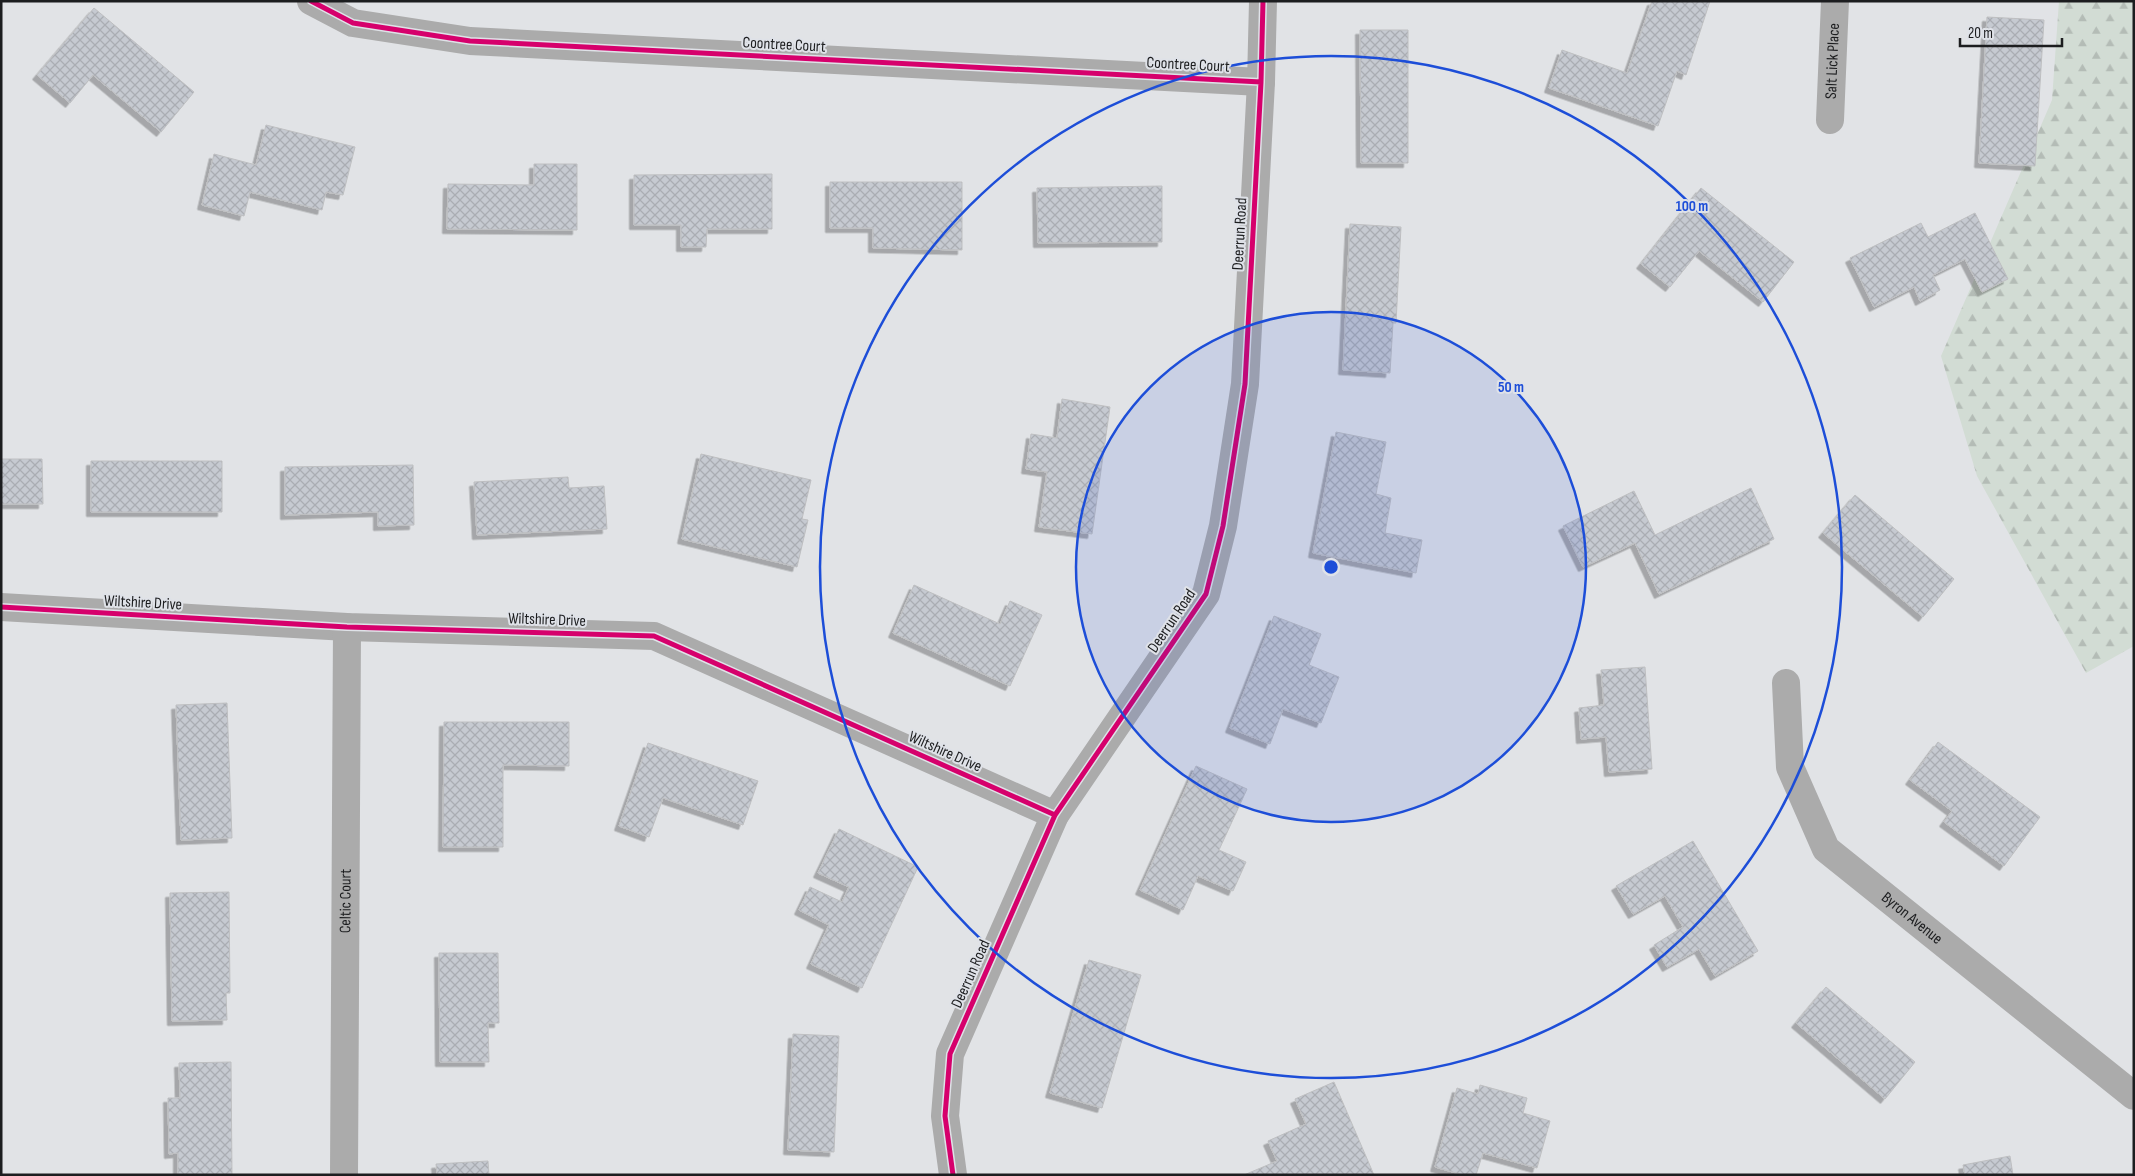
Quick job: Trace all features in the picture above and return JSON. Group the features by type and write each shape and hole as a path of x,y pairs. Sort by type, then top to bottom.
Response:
{"street":[{"name":"Coontree Court","path":"311,1 353,23 470,41 1261,82"},
{"name":"Deerrun Road","path":"953,1175 946,1116 950,1054 1055,815 1206,594 1223,526 1245,384 1261,82 1263,1"},
{"name":"Salt Lick Place","path":"1830,120 1835,1"},
{"name":"Wiltshire Drive","path":"1,607 348,627 654,636 1055,815"},
{"name":"Celtic Court","path":"344,1175 348,627"},
{"name":"Byron Avenue","path":"1786,683 1790,767 1826,849 2134,1096"}],"green space":[{"path":"2059,1 2134,1 2134,646 2086,673 1977,476 1941,356 2052,100"}],"building":[{"path":"1652,1 1710,1 1686,75 1677,71 1658,126 1549,88 1562,50 1627,73"},
{"path":"94,8 194,92 161,132 93,75 70,103 37,75"},
{"path":"1987,17 2044,20 2035,166 1979,163"},
{"path":"1360,30 1408,30 1408,163 1361,163"},
{"path":"266,125 355,147 343,195 326,192 322,210 250,192 244,216 202,205 214,154 256,165"},
{"path":"534,164 577,164 577,230 447,229 448,184 534,185"},
{"path":"772,174 772,229 707,229 706,247 681,247 681,225 634,225 634,175"},
{"path":"830,182 962,182 962,250 873,248 873,228 830,228"},
{"path":"1162,186 1162,242 1038,243 1037,188"},
{"path":"1701,188 1794,262 1763,302 1699,251 1670,287 1641,264"},
{"path":"1975,213 2008,279 1982,292 1965,259 1933,275 1940,290 1920,301 1914,287 1874,307 1850,258 1921,223 1928,237"},
{"path":"1350,224 1401,227 1396,323 1393,323 1390,373 1343,370"},
{"path":"1062,399 1110,407 1092,534 1039,527 1047,472 1026,469 1031,434 1057,438"},
{"path":"1336,432 1386,442 1376,494 1391,498 1385,533 1422,540 1416,573 1313,553"},
{"path":"701,454 811,480 802,519 808,520 797,567 682,539"},
{"path":"1,459 42,459 43,504 1,504"},
{"path":"91,461 222,461 222,512 91,512"},
{"path":"413,465 414,525 378,526 378,512 285,515 285,467"},
{"path":"568,477 569,488 604,486 607,529 477,535 474,482"},
{"path":"1751,488 1774,539 1659,594 1635,543 1583,567 1563,526 1634,491 1655,535"},
{"path":"1855,495 1954,579 1923,617 1823,533"},
{"path":"914,585 1000,624 1010,601 1042,615 1010,686 893,633"},
{"path":"1274,616 1321,634 1309,665 1339,677 1321,723 1283,709 1270,744 1230,728"},
{"path":"1645,667 1652,769 1609,772 1606,737 1581,739 1579,708 1604,705 1601,670"},
{"path":"227,703 232,838 181,840 176,705"},
{"path":"444,722 569,722 569,766 503,765 503,847 443,847"},
{"path":"1938,742 2040,817 2004,866 1944,822 1952,811 1910,780"},
{"path":"648,743 758,781 743,825 663,798 649,837 619,826"},
{"path":"1196,766 1247,789 1219,850 1246,862 1233,891 1198,876 1183,910 1140,890"},
{"path":"839,829 918,867 862,988 811,964 829,925 799,910 810,887 842,902 849,887 818,873"},
{"path":"1693,841 1758,951 1715,976 1699,949 1667,967 1654,945 1683,927 1665,896 1633,914 1616,886"},
{"path":"229,892 230,993 226,993 227,1020 172,1021 170,893"},
{"path":"439,953 498,953 499,1023 488,1023 489,1062 440,1062"},
{"path":"1089,960 1141,975 1102,1108 1050,1093"},
{"path":"1826,987 1915,1062 1885,1099 1796,1023"},
{"path":"793,1034 839,1036 834,1152 788,1150"},
{"path":"231,1062 232,1175 178,1175 178,1153 169,1154 168,1098 180,1098 179,1063"},
{"path":"1334,1082 1374,1175 1244,1175 1277,1161 1268,1141 1306,1124 1295,1099"},
{"path":"1480,1085 1527,1098 1523,1113 1550,1121 1537,1168 1483,1153 1476,1175 1463,1175 1435,1167 1457,1088 1478,1094"},
{"path":"2010,1156 2013,1175 1965,1175 1963,1165"},
{"path":"488,1161 489,1175 437,1175 436,1164"}],"cycle path":[{"path":"311,1 353,23 470,41 1261,82"},
{"path":"953,1175 945,1116 950,1054 1055,815 1206,594 1223,526 1245,384 1261,82 1263,1"},
{"path":"1,607 347,627 654,636 1055,815"}]}
